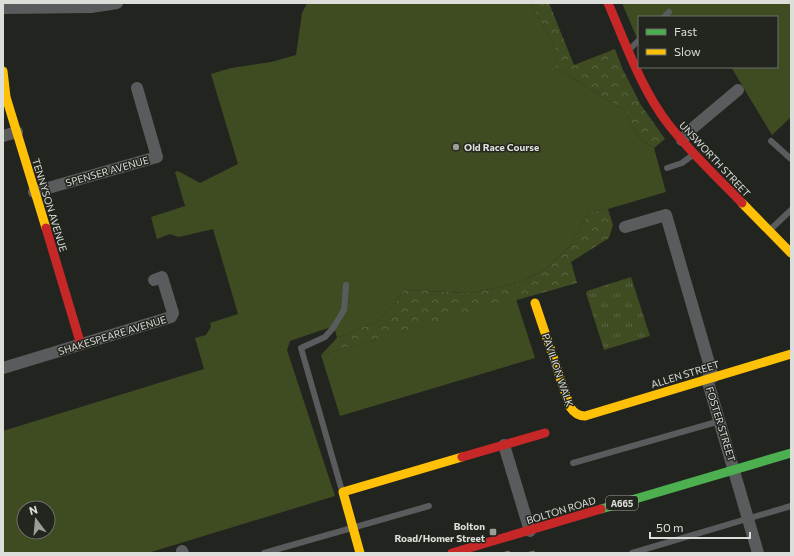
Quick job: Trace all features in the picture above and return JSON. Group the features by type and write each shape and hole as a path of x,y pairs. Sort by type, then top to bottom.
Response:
{"street":[{"path":"3,8 90,7 117,3"},
{"name":"UNSWORTH STREET","path":"608,3 640,77 653,101 669,125 694,154 791,253"},
{"name":"TENNYSON AVENUE","path":"3,71 6,97 81,345"},
{"name":"SPENSER AVENUE","path":"34,192 157,157 137,88"},
{"path":"682,140 694,127 738,90"},
{"path":"3,136 17,132"},
{"name":"FOSTER STREET","path":"625,227 666,215 710,378 720,421 758,553"},
{"name":"SHAKESPEARE AVENUE","path":"3,368 171,317 173,313 162,277 154,280"},
{"name":"PAVILION WALK","path":"534,311 570,407 574,413 579,416 585,416"},
{"name":"ALLEN STREET","path":"585,416 791,354"},
{"path":"360,553 343,492 546,433"},
{"path":"504,445 530,531"},
{"name":"BOLTON ROAD","path":"452,553 791,453"}],"lane":[{"path":"665,16 669,12"},
{"path":"628,50 638,41"},
{"path":"771,141 791,160"},
{"path":"667,168 682,163 694,154"},
{"path":"769,231 791,210"},
{"path":"343,492 301,348 325,337 334,328 344,310 346,285"},
{"path":"573,463 720,421"},
{"path":"264,553 429,506"},
{"path":"632,553 791,506"}],"green space":[{"path":"307,3 531,3 558,54 554,66 627,112 632,127 641,140 654,148 666,192 608,209 589,212 569,247 546,269 519,283 470,293 404,290 394,305 378,321 337,338 334,326 290,341 287,350 335,496 148,553 3,553 3,431 204,369 195,338 206,335 211,327 210,323 238,314 213,229 179,237 170,234 157,239 151,217 185,206 175,172 178,171 200,183 238,164 211,74 231,68 271,62 296,55 302,13"},
{"path":"531,3 549,3 574,65 615,49 623,70 641,105 665,139 654,148 641,140 632,127 627,112 554,66 558,54"},
{"path":"622,3 791,3 791,117 772,135 732,68 778,68 778,16 638,16 638,41"},
{"path":"608,209 613,225 609,238 571,262 577,283 321,355 337,338 378,321 394,305 404,290 470,293 519,283 546,269 569,247 589,212"},
{"path":"631,277 650,336 604,350 586,293 587,291"},
{"path":"516,299 535,358 340,416 321,355"}],"traffic: fast":[{"path":"601,509 791,453"}],"traffic: slow":[{"path":"3,71 6,97 46,228"},
{"path":"742,203 791,253"},
{"path":"535,303 570,407 578,415 585,416 791,354"},
{"path":"360,553 343,492 462,457"}],"traffic: jam":[{"path":"608,3 642,81 659,111 686,145 742,203"},
{"path":"46,228 81,345"},
{"path":"462,457 545,433"},
{"path":"452,553 601,509"}],"place":[{"name":"Old Race Course","path":"456,147"},
{"name":"Bolton Road/Homer Street","path":"493,532"}]}
